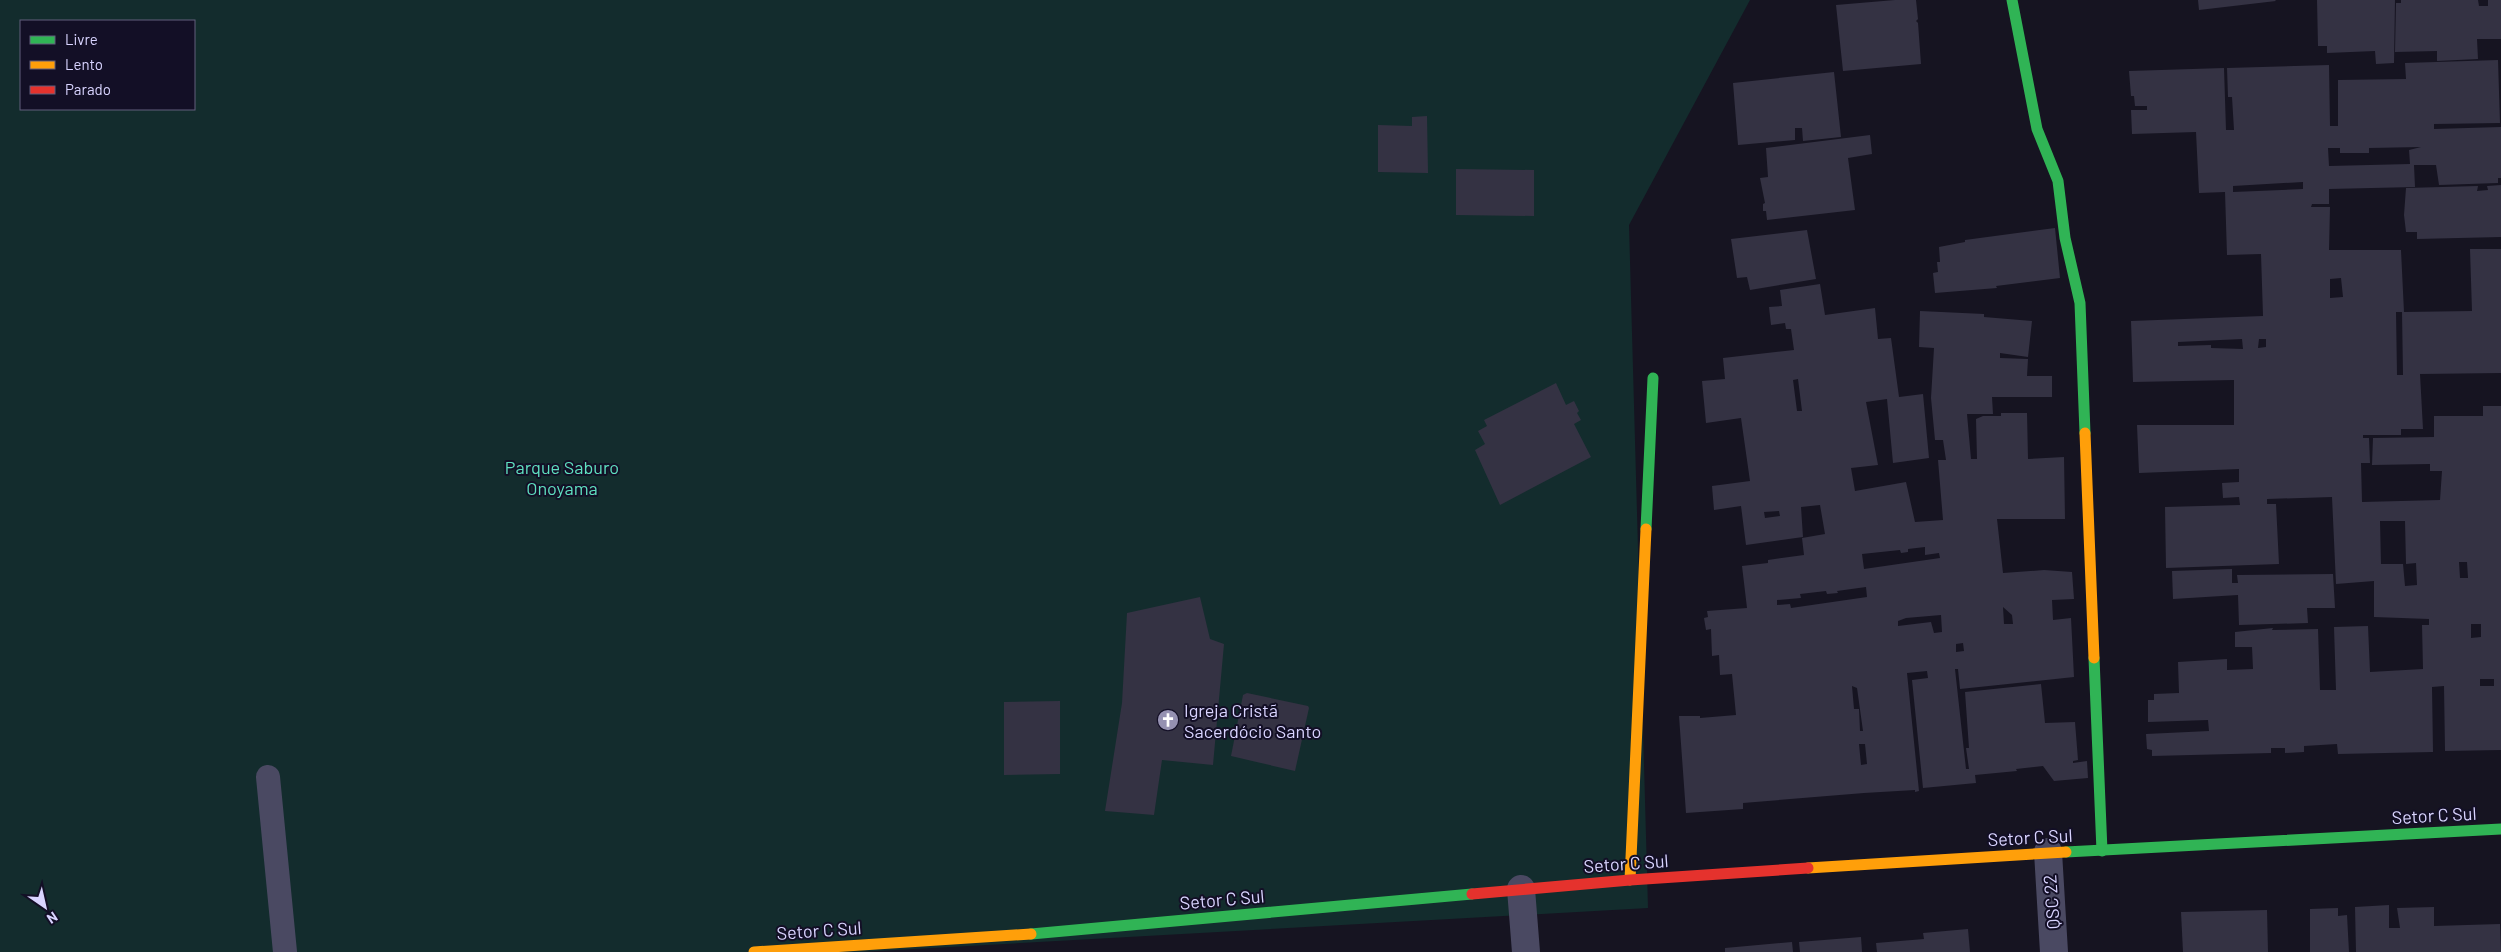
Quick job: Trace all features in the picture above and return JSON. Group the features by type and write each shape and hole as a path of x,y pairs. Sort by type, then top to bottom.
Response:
{"street":[{"path":"2012,0 2036,130 2058,181 2065,238 2080,303 2102,851"},
{"path":"1630,880 1653,378"},
{"name":"Setor C Sul","path":"754,952 1007,944 1521,889 1630,880 2048,852 2102,851 2501,828"},
{"name":"QSC 22","path":"2048,852 2054,952"},
{"path":"1521,889 1526,952"}],"lane":[{"path":"268,778 285,952"}],"green space":[{"name":"Parque Saburo Onoyama","path":"0,0 1750,0 1629,225 1648,908 860,952 0,952"}],"building":[{"path":"1916,0 1918,19 1916,21 1918,23 1921,64 1843,71 1836,5"},
{"path":"2198,0 2275,0 2276,1 2199,10"},
{"path":"2317,0 2395,0 2394,63 2376,64 2375,51 2327,53 2327,46 2318,46"},
{"path":"2401,0 2478,0 2479,6 2488,6 2488,0 2501,0 2501,39 2477,39 2478,59 2437,61 2437,51 2395,52 2396,3 2401,3"},
{"path":"2498,60 2500,123 2434,124 2434,129 2501,127 2501,178 2498,178 2498,183 2439,185 2436,165 2414,165 2415,187 2329,189 2329,204 2312,204 2311,207 2330,207 2329,250 2401,250 2404,312 2472,311 2470,249 2501,249 2501,373 2420,374 2423,429 2401,429 2401,435 2363,435 2363,438 2369,438 2370,463 2361,463 2362,502 2440,500 2442,471 2430,471 2430,464 2372,465 2373,438 2434,437 2434,416 2483,416 2483,406 2501,406 2501,750 2445,751 2444,686 2432,687 2433,752 2338,754 2337,744 2304,746 2304,752 2285,753 2285,748 2271,748 2271,753 2152,756 2152,750 2147,749 2146,734 2209,731 2208,720 2148,722 2148,700 2154,700 2154,694 2179,693 2178,662 2227,659 2227,670 2253,669 2252,647 2235,647 2235,632 2273,628 2272,630 2318,629 2320,690 2336,690 2334,627 2368,626 2370,672 2423,669 2422,625 2429,625 2429,619 2374,617 2374,581 2336,584 2332,497 2267,499 2267,504 2276,504 2279,564 2166,568 2165,507 2240,505 2239,497 2223,498 2222,483 2239,482 2239,469 2139,473 2137,425 2234,425 2234,380 2133,382 2131,321 2263,316 2261,254 2227,255 2225,192 2199,193 2196,132 2132,134 2131,110 2147,110 2147,106 2135,106 2134,96 2131,96 2129,71 2224,68 2226,130 2234,130 2232,97 2228,97 2227,68 2329,65 2330,126 2338,126 2338,80 2406,79 2405,63","holes":["2421,147 2409,150 2410,164 2329,166 2328,148 2340,148 2340,153 2369,153 2369,148","2303,182 2303,189 2233,192 2233,186","2341,278 2343,297 2330,298 2330,279","2396,312 2402,312 2403,375 2397,375","2242,339 2243,349 2211,348 2211,345 2178,346 2178,342","2259,339 2266,339 2266,347 2258,348","2380,521 2405,521 2406,564 2416,563 2417,585 2405,586 2403,564 2381,564","2459,562 2467,562 2468,578 2460,578","2471,624 2481,624 2481,637 2471,638","2480,679 2494,679 2494,686 2480,686"]},
{"path":"1834,72 1841,137 1803,141 1802,128 1795,128 1795,140 1738,145 1733,83"},
{"path":"1427,116 1428,173 1378,172 1378,125 1412,126 1412,117"},
{"path":"1870,135 1872,154 1848,158 1855,210 1767,220 1766,211 1763,211 1763,204 1765,203 1760,178 1768,177 1766,148"},
{"path":"1456,169 1534,170 1534,216 1456,215"},
{"path":"2501,185 2501,237 2417,239 2417,232 2406,232 2404,215 2406,188 2478,186 2477,191 2488,190 2487,186"},
{"path":"2055,228 2060,278 1996,286 1997,288 1935,293 1933,273 1938,272 1937,262 1940,262 1939,247 1965,242 1965,240"},
{"path":"1807,230 1816,279 1750,290 1747,277 1737,278 1731,239"},
{"path":"1820,284 1825,315 1875,308 1878,339 1891,338 1899,397 1923,394 1929,458 1893,463 1887,399 1866,402 1878,465 1851,468 1855,491 1906,482 1915,522 1943,520 1938,460 1946,460 1943,440 1935,440 1931,398 1934,348 1919,347 1920,311 1984,314 1984,317 2032,321 2028,357 2000,353 2000,358 2028,359 2027,376 2052,376 2052,397 1992,397 1993,414 1967,414 1971,459 1977,459 1976,419 1983,416 2001,416 2001,413 2027,413 2028,459 2064,457 2065,519 1997,519 2003,573 2044,570 2072,572 2074,599 2052,600 2053,620 2071,618 2074,677 1960,689 1958,669 1955,669 1966,769 1969,769 1966,748 1969,748 1965,692 2041,684 2045,723 2075,722 2078,760 2073,761 2073,763 2087,761 2088,778 2054,781 2043,766 2016,769 2017,771 1975,775 1976,783 1923,788 1912,680 1928,678 1927,671 1907,673 1919,791 1864,793 1743,803 1743,809 1686,813 1679,716 1700,716 1700,718 1736,715 1732,674 1720,675 1719,655 1712,656 1711,629 1706,630 1704,618 1708,617 1707,611 1747,608 1742,566 1768,563 1768,560 1804,555 1802,538 1825,534 1820,505 1801,507 1803,537 1746,545 1741,506 1714,510 1712,486 1750,481 1741,418 1706,423 1702,381 1725,379 1723,358 1794,350 1791,329 1786,329 1785,323 1771,325 1769,307 1782,306 1780,290","holes":["1798,379 1802,411 1797,411 1793,380","1779,511 1780,516 1765,518 1764,512","1925,547 1925,555 1939,553 1940,558 1864,569 1862,554 1900,550 1901,553 1908,552 1908,549","1866,587 1867,597 1791,608 1790,604 1777,605 1777,600 1801,598 1800,594 1826,591 1827,594 1838,593 1837,591","2003,607 2012,615 2013,624 2004,624","1941,615 1942,632 1934,633 1931,622 1898,626 1898,621 1906,618","1963,643 1964,651 1956,652 1956,644","1852,686 1857,688 1863,731 1860,731 1859,709 1854,709","1859,744 1865,744 1867,764 1861,765"]},
{"path":"1556,383 1566,405 1574,401 1579,411 1577,413 1581,420 1574,424 1591,457 1500,505 1475,450 1485,444 1478,431 1487,426 1484,420"},
{"path":"2232,569 2232,583 2238,583 2237,575 2333,574 2335,608 2307,608 2308,623 2239,625 2238,595 2173,599 2172,571"},
{"name":"Igreja Cristã Sacerdócio Santo","path":"1200,597 1210,639 1224,644 1213,765 1162,760 1154,815 1105,811 1122,703 1127,613"},
{"path":"1247,693 1308,706 1295,771 1231,756 1243,695"},
{"path":"1060,701 1060,774 1004,775 1004,702"},
{"path":"2389,905 2389,928 2400,928 2397,908 2434,907 2434,926 2500,924 2501,952 2356,952 2355,907"},
{"path":"2338,908 2338,916 2347,915 2349,952 2310,952 2310,909"},
{"path":"2267,910 2268,952 2183,952 2181,912"},
{"path":"1968,929 1970,952 1877,952 1876,943 1924,939 1923,933"},
{"path":"1861,937 1862,952 1800,952 1799,942"},
{"path":"1792,942 1793,952 1725,952 1725,948"}],"traffic: fast":[{"path":"2012,0 2037,129 2058,181 2065,238 2080,303 2085,433"},
{"path":"1646,529 1653,378"},
{"path":"2094,658 2102,851"},
{"path":"2066,852 2501,829"},
{"path":"1031,934 1472,894"}],"traffic: slow":[{"path":"2085,433 2094,658"},
{"path":"1630,880 1646,529"},
{"path":"1808,868 2066,852"},
{"path":"754,952 1031,934"}],"traffic: jam":[{"path":"1472,894 1630,880 1808,868"}],"place":[{"name":"Igreja Cristã Sacerdócio Santo","path":"1168,720"}]}
